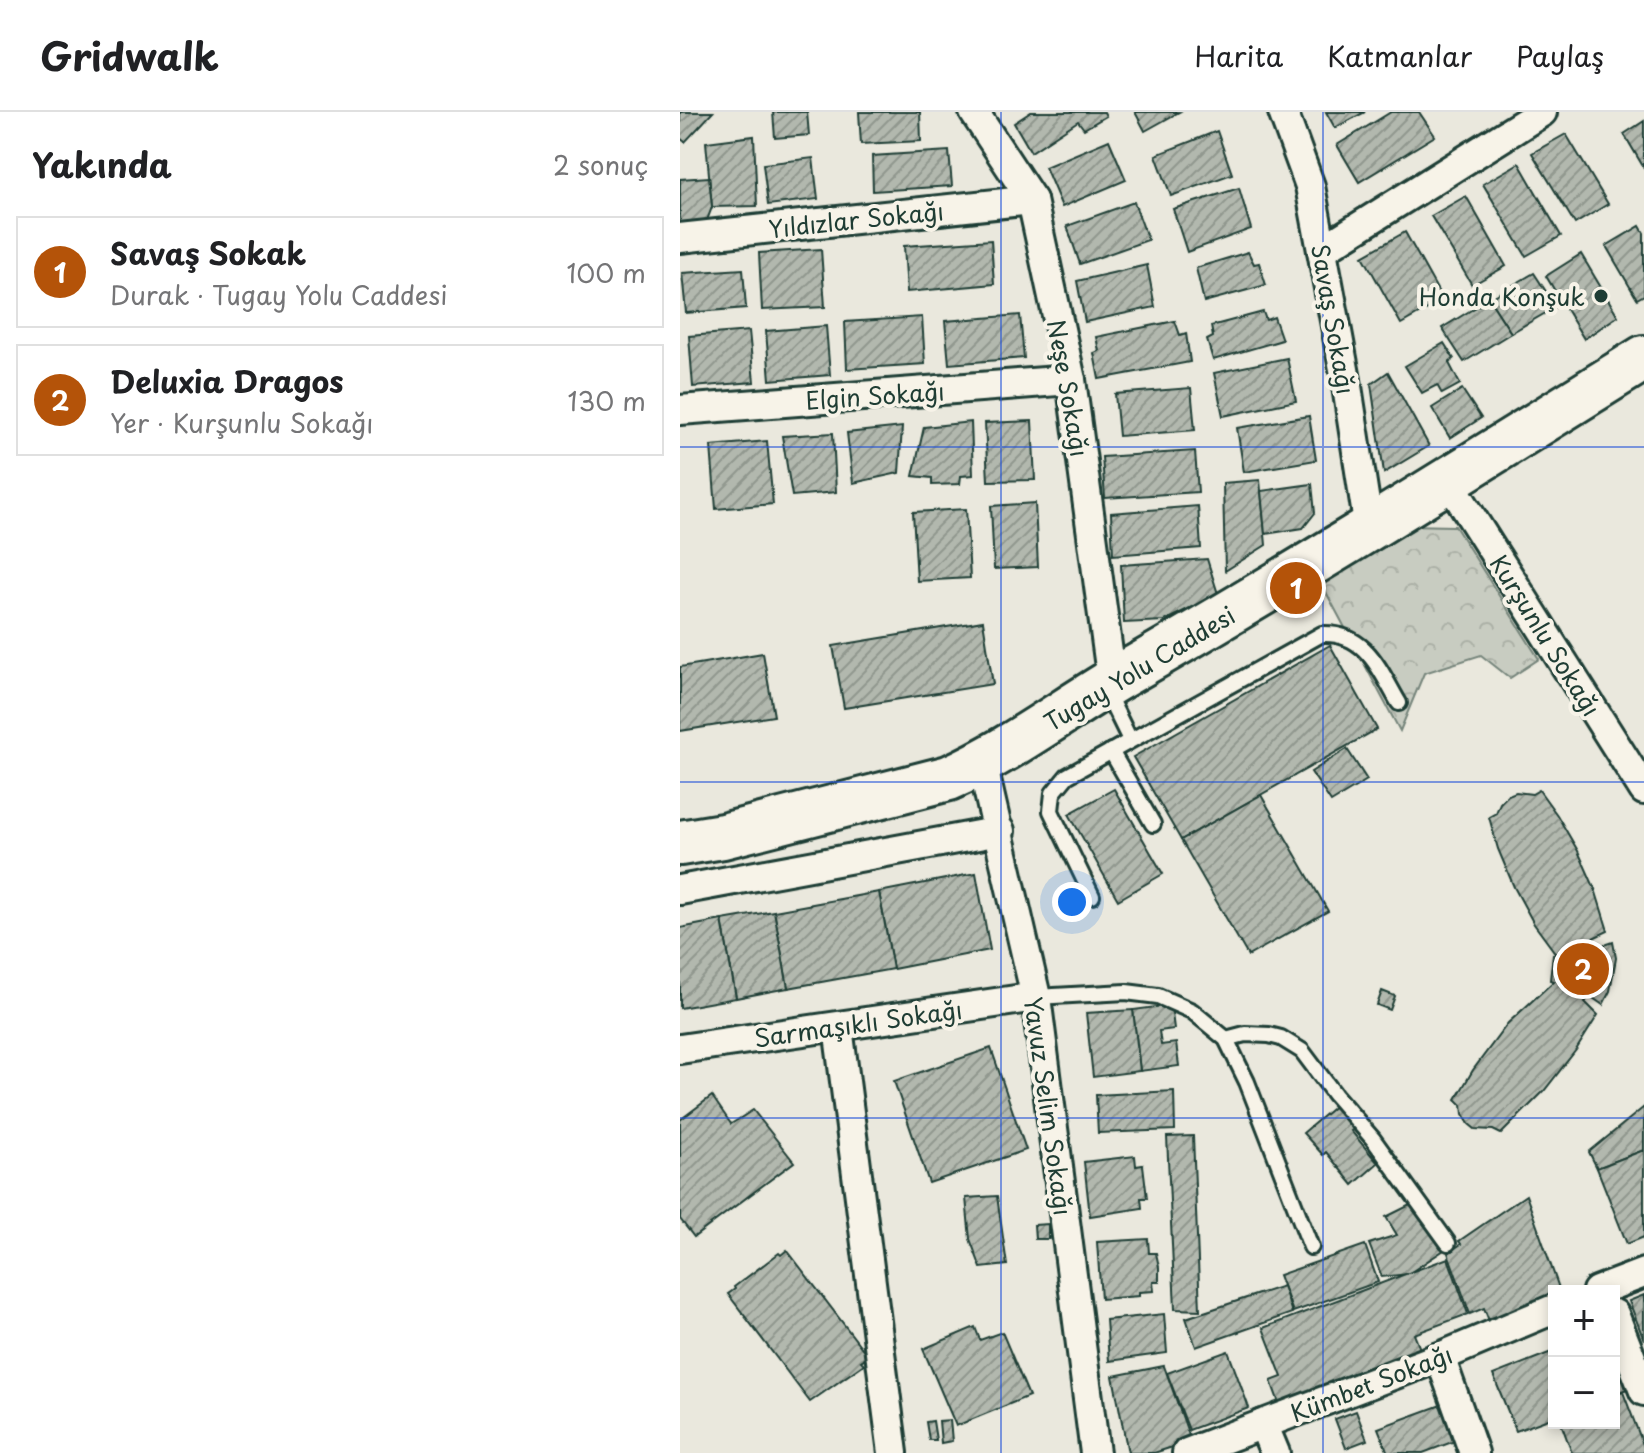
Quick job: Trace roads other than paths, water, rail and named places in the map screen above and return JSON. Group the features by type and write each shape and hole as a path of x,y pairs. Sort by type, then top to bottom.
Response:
{"main road":[{"name":"Tugay Yolu Caddesi","path":"680,843 723,836 934,782 982,763 1108,684 1265,593 1644,358"}],"street":[{"name":"Neşe Sokağı","path":"974,112 1032,200 1071,380 1108,684"},
{"name":"Savaş Sokağı","path":"1283,112 1310,186 1369,529"},
{"path":"1322,250 1542,112"},
{"name":"Yıldızlar Sokağı","path":"680,238 1032,200"},
{"name":"Elgin Sokağı","path":"680,410 1071,380"},
{"name":"Kurşunlu Sokağı","path":"1448,480 1644,790"},
{"name":"Yavuz Selim Sokağı","path":"982,763 1036,997 1095,1453"},
{"path":"680,890 1000,831"},
{"name":"Sarmaşıklı Sokağı","path":"680,1049 1036,997"},
{"path":"838,1027 893,1453"},
{"path":"1620,1287 1644,1273"},
{"name":"Kümbet Sokağı","path":"1187,1453 1440,1357 1548,1312"},
{"path":"1620,1333 1644,1391"},
{"path":"1440,1357 1474,1453"},
{"path":"1263,1424 1275,1453"}],"lane":[{"path":"1092,896 1051,811 1051,802 1059,783 1067,776 1322,634 1351,638 1369,650 1399,703"},
{"path":"1108,684 1130,740"},
{"path":"1111,751 1153,824"},
{"path":"1036,997 1126,992 1158,996 1192,1011 1226,1039 1247,1082 1311,1247"},
{"path":"1226,1039 1245,1034 1269,1035 1281,1038 1302,1051 1373,1139 1448,1243"}],"place":[{"name":"Honda Konşuk","path":"1601,296"},
{"name":"Savaş Sokak","path":"1296,588"},
{"name":"Deluxia Dragos","path":"1583,969"}]}
